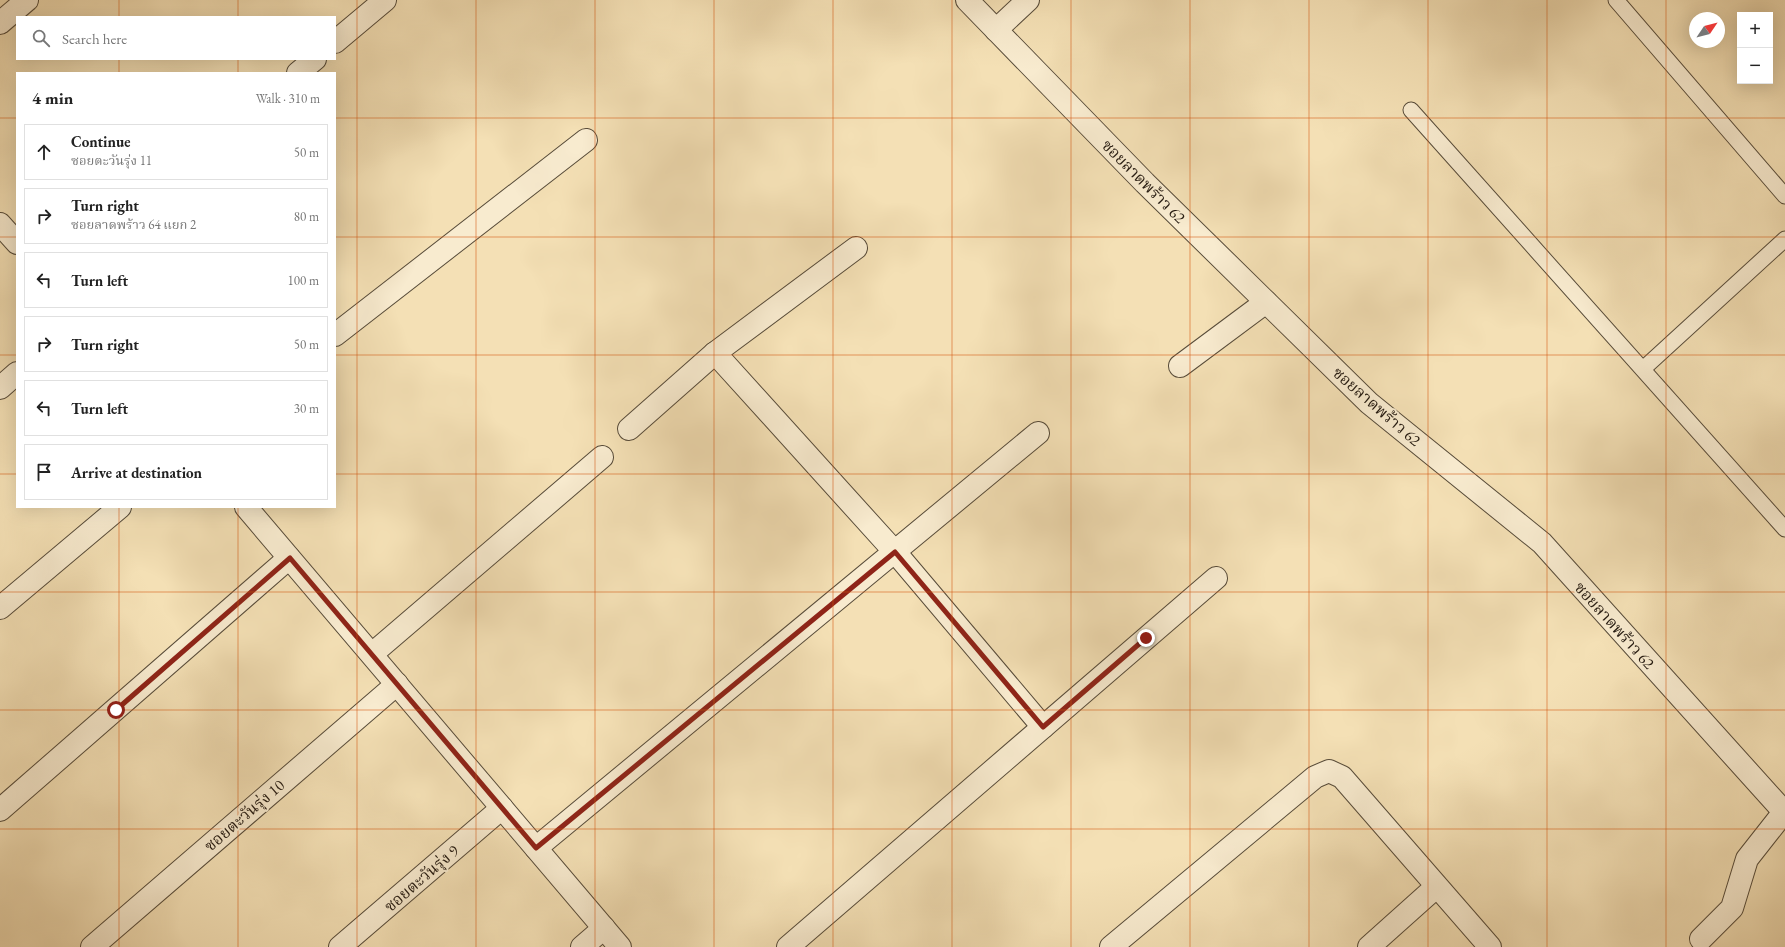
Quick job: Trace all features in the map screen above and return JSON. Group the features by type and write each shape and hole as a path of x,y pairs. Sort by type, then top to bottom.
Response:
{"street":[{"path":"0,23 27,0"},
{"path":"336,41 384,0"},
{"name":"ซอยลาดพร้าว 62","path":"967,0 1145,183 1369,403 1542,543 1784,812"},
{"path":"996,30 1028,0"},
{"path":"299,72 314,60"},
{"path":"336,334 586,140"},
{"path":"0,224 16,242"},
{"path":"628,429 715,353 856,248"},
{"path":"1180,366 1266,302"},
{"path":"715,353 895,552 1043,727"},
{"path":"0,388 16,374"},
{"path":"536,848 1038,433"},
{"path":"372,654 602,457"},
{"path":"0,608 119,508"},
{"path":"247,508 620,947"},
{"path":"0,810 290,558"},
{"path":"788,947 1216,578"},
{"name":"ซอยตะวันรุ่ง 10","path":"92,947 397,684"},
{"path":"1110,947 1314,777 1329,771 1342,777 1436,887 1490,947"},
{"name":"ซอยตะวันรุ่ง 9","path":"340,947 502,808"},
{"path":"1701,939 1732,908 1747,859 1784,812"},
{"path":"1369,947 1436,887"},
{"path":"582,947 604,928"}],"lane":[{"path":"1616,0 1785,196"},
{"path":"1411,110 1785,529"},
{"path":"1643,369 1785,239"}],"route":[{"path":"116,710 290,558 536,848 895,552 1043,727 1146,638"}]}
